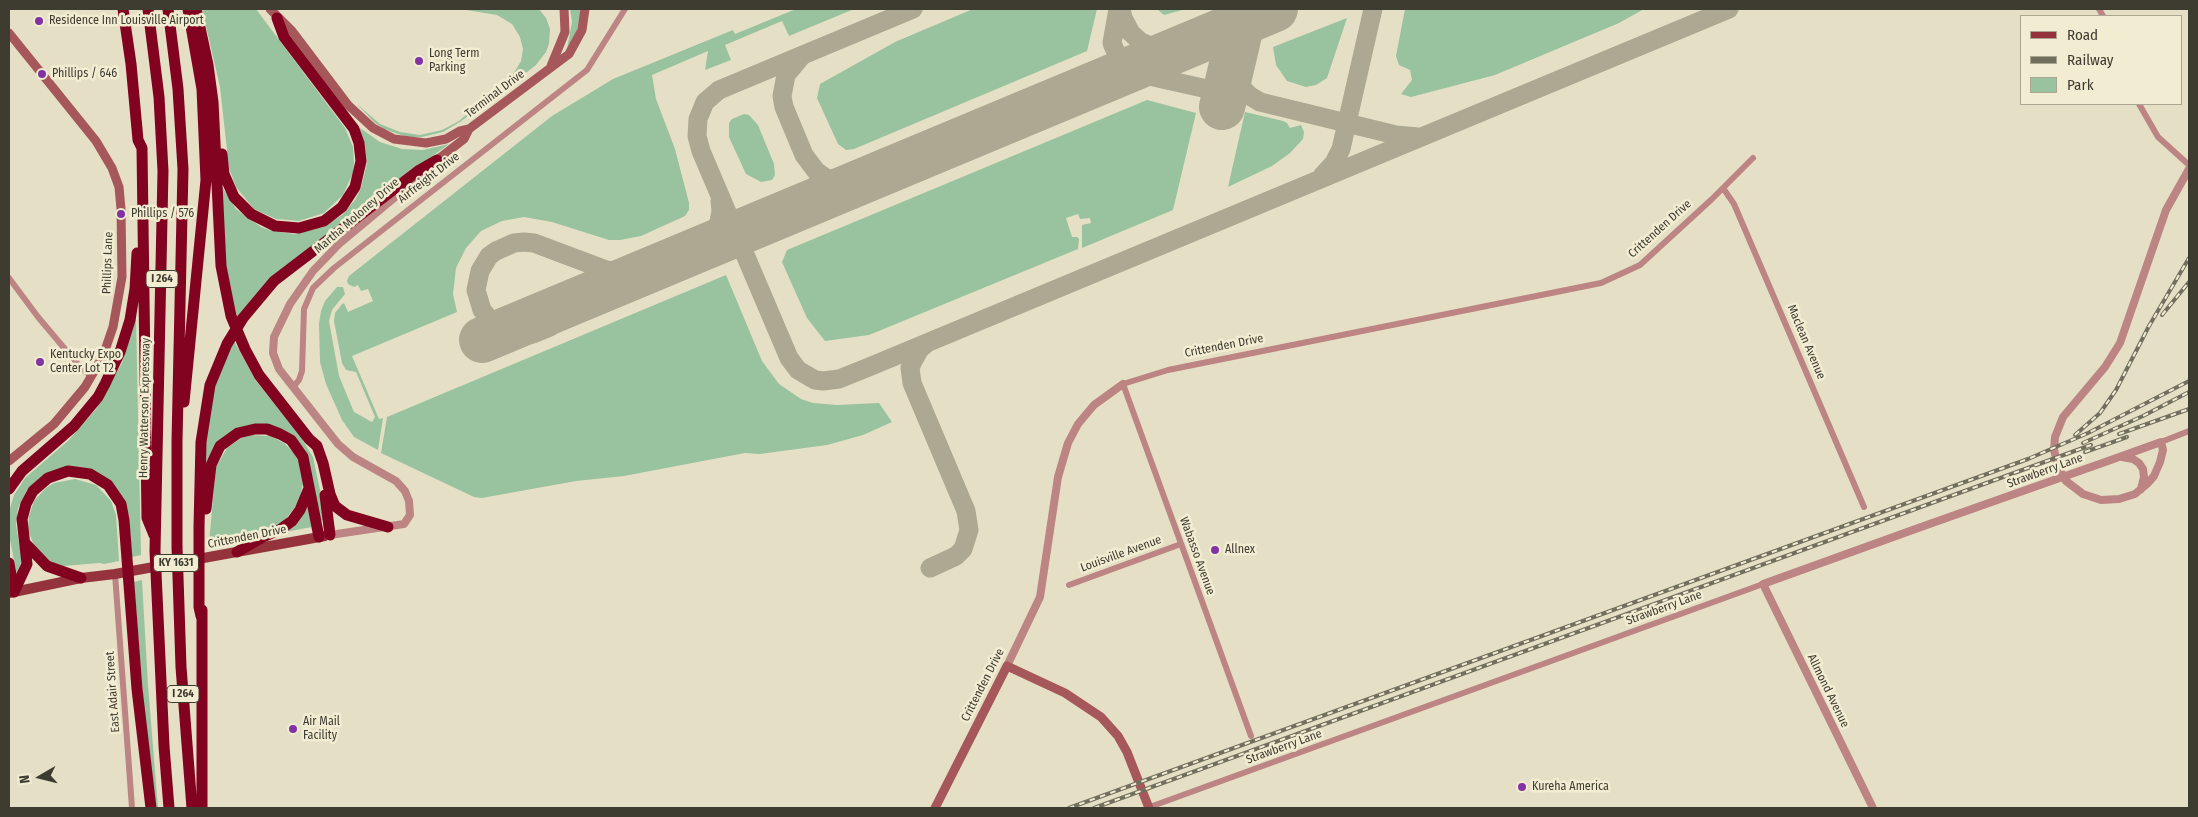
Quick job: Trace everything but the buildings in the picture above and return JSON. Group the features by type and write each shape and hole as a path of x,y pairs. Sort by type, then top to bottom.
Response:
{"highway":[{"path":"123,9 132,73 138,140 142,148 147,518 155,536"},
{"name":"Henry Watterson Expressway","path":"148,9 159,97 163,171 155,551 169,808"},
{"name":"I 264","path":"168,9 178,89 183,170 176,441 177,547 182,685 192,808"},
{"path":"176,441 186,389 206,180 203,98 196,46 188,9"},
{"path":"196,9 208,65 213,102 221,266 227,302 253,365 308,439 320,465 327,505 324,536"},
{"path":"213,102 218,117 224,174 228,186 242,206 251,214 274,226 299,228 324,221 342,207 355,187 360,170 360,152 356,135 348,120 284,37 274,13"},
{"path":"9,489 22,471 60,440 85,413 105,384 120,352 130,320 136,289 135,149 138,140"},
{"path":"202,808 199,464 203,421 210,386 221,356 234,331 252,305 274,281 418,171 437,160"},
{"path":"201,542 210,465 220,446 233,435 255,429 267,429 285,436 296,446 303,457 324,536"},
{"path":"308,439 316,446 322,457 330,494 335,506 347,515 388,527"},
{"path":"12,593 27,564 22,518 26,504 33,491 42,482 55,474 80,471 98,478 116,495 122,509 137,689 151,808"},
{"path":"237,552 281,529 292,521 300,510 310,487"},
{"path":"25,543 47,566 82,578"},
{"path":"9,563 12,593"}],"main road":[{"path":"551,67 565,32 564,9"},
{"name":"Terminal Drive","path":"274,13 292,31 348,105 380,133 401,141 426,143 446,139 460,131 469,129 572,51 582,30 585,9"},
{"name":"Phillips Lane","path":"9,33 96,141 107,158 118,187 121,209 120,294 108,342 91,376 62,416 10,459"},
{"path":"437,160 464,140 469,129"},
{"name":"Crittenden Drive","path":"12,593 82,578 115,574 324,536"},
{"path":"1007,666 1065,693 1093,710 1118,736 1134,768 1148,808"},
{"name":"Crittenden Drive","path":"935,808 1007,666"}],"street":[{"name":"Airfreight Drive","path":"293,387 299,380 302,371 304,309 313,288 342,262 587,70 625,9"},
{"path":"2140,105 2158,137 2189,165"},
{"name":"Crittenden Drive","path":"1007,666 1040,597 1058,477 1068,443 1078,424 1094,405 1123,384 1168,370 1601,283 1640,265 1724,188 1753,158"},
{"name":"Martha Moloney Drive","path":"402,525 409,520 411,510 408,496 402,487 388,475 345,451 279,370 275,362 273,346 274,337 281,321 300,287 339,244 437,160"},
{"path":"2161,442 2162,450 2158,469 2141,490 2127,497 2102,500 2083,494 2072,486 2057,465 2054,450 2055,435 2063,417 2104,367 2120,343 2166,210 2189,169"},
{"name":"Maclean Avenue","path":"1724,188 1734,204 1864,506"},
{"path":"9,278 38,317 81,368 91,376"},
{"name":"Wabasso Avenue","path":"1123,384 1251,736"},
{"name":"Strawberry Lane","path":"1148,808 2189,431"},
{"path":"2120,457 2133,459 2139,463 2144,478 2141,490"},
{"name":"Crittenden Drive","path":"324,536 402,525"},
{"name":"Louisville Avenue","path":"1069,585 1181,544"},
{"name":"East Adair Street","path":"115,574 132,808"},
{"name":"Allmond Avenue","path":"1763,584 1873,808"}],"green space":[{"path":"202,9 256,9 345,128 353,147 353,173 343,195 324,213 299,221 276,219 254,209 236,187 229,168 220,87"},
{"path":"460,9 539,9 546,18 550,29 549,44 546,52 536,65 460,122 443,132 422,137 407,137 384,129 374,122 357,104 380,124 400,132 420,135 442,130 459,121 514,73 521,61 523,49 520,37 512,24 497,15"},
{"path":"570,9 580,9 581,18 576,33 567,49 572,22"},
{"path":"796,9 854,9 789,36 782,21 725,45 731,60 705,70 708,51 652,75 656,99 675,149 689,203 689,210 685,216 641,236 620,240 609,240 552,222 524,217 502,221 481,231 466,248 456,268 453,294 457,312 352,356 379,419 383,418 378,450 354,437 342,420 326,384 320,362 319,324 321,311 325,301 337,287 343,287 345,294 332,310 329,321 339,376 354,412 372,422 375,417 356,372 346,370 342,363 334,321 335,313 342,304 344,303 348,312 373,301 368,289 361,291 358,285 354,287 348,284 349,276 552,116 613,79 733,30 735,34"},
{"path":"973,9 1097,9 1087,51 854,149 846,150 838,144 817,98 820,84 895,42"},
{"path":"1157,9 1186,9 1164,15"},
{"path":"1405,9 1644,9 1619,23 1495,75 1411,97 1401,94 1412,80 1410,70 1399,65 1396,56"},
{"path":"1347,18 1327,78 1316,85 1306,87 1287,81 1276,65 1273,47"},
{"path":"1147,100 1196,113 1173,210 1082,248 1082,225 1091,223 1090,218 1080,219 1078,214 1066,218 1072,237 1079,239 1078,249 869,335 825,341 807,318 782,262 787,250"},
{"path":"1245,112 1283,121 1290,128 1301,125 1304,132 1303,139 1290,153 1272,166 1228,187"},
{"path":"744,114 749,115 758,125 774,164 775,175 772,180 761,182 746,174 729,137 729,123 732,119"},
{"path":"360,128 380,142 402,149 423,150 449,144 424,162 237,318 226,265 222,187 236,209 261,227 272,231 295,234 323,227 342,215 355,200 361,188 367,163"},
{"path":"726,275 762,361 779,384 801,399 813,403 837,405 879,403 892,422 863,435 827,445 760,454 745,453 624,476 576,481 482,498 474,497 381,453 387,417"},
{"path":"136,317 141,555 132,557 129,515 101,475 40,478 27,490 18,508 16,525 22,559 17,575 9,535 9,511 14,495 25,478 69,440 96,409 122,363"},
{"path":"234,341 256,381 298,433 313,457 324,509 323,520 320,521 310,468 270,426 213,449 206,462 206,441 214,388"},
{"path":"251,435 270,436 284,443 292,451 299,461 303,483 299,502 284,521 266,531 209,543 216,467 227,448 241,438"},
{"path":"75,479 96,485 111,501 116,515 119,561 104,564 63,566 52,563 35,548 28,530 29,516 34,501 46,488 54,483"},
{"path":"307,505 312,527 285,532"},
{"path":"142,580 158,808 154,808 149,770 134,582"}],"taxiway":[{"path":"913,9 719,90 705,102 698,119 697,136 701,151 789,358 798,370 815,380 839,379 869,367 1729,9"},
{"path":"1118,9 1112,43 1117,55 1129,70 1225,93"},
{"path":"1121,9 1123,18 1131,33 1141,42 1156,48 1178,48 1225,28"},
{"path":"1247,9 1235,66 1242,88 1250,96 1260,102 1396,135 1418,137"},
{"path":"1322,176 1334,163 1341,149 1373,9"},
{"path":"801,57 786,75 782,96 784,107 804,155 816,171 826,178 850,183 862,181 923,156"},
{"path":"697,250 711,239 718,227 721,211 720,201"},
{"path":"567,305 562,314 550,327 533,334 511,334 495,326 482,310 476,290 480,271 489,256 496,251 514,243 524,242 534,243 606,270 630,273 654,268"},
{"path":"927,343 920,349 910,368 912,383 966,511 969,530 963,549 956,556 930,568"}],"runway":[{"path":"1222,107 1245,9"},
{"path":"482,340 1275,9"}],"railway":[{"path":"2075,435 2100,413 2116,390 2149,326 2189,258"},
{"path":"2162,315 2189,282"},
{"path":"1069,808 2028,459 2088,433 2189,381"},
{"path":"2083,443 2143,416 2189,392"},
{"path":"2119,434 2189,409"},
{"path":"2085,452 2127,437"},
{"path":"1094,808 2091,445"}],"place":[{"name":"Residence Inn Louisville Airport","path":"39,21"},
{"name":"Long Term Parking","path":"419,61"},
{"name":"Phillips / 646","path":"42,74"},
{"name":"Phillips / 576","path":"121,214"},
{"name":"Kentucky Expo Center Lot T2","path":"40,362"},
{"name":"Allnex","path":"1215,550"},
{"name":"Air Mail Facility","path":"293,729"},
{"name":"Kureha America","path":"1522,787"}]}
